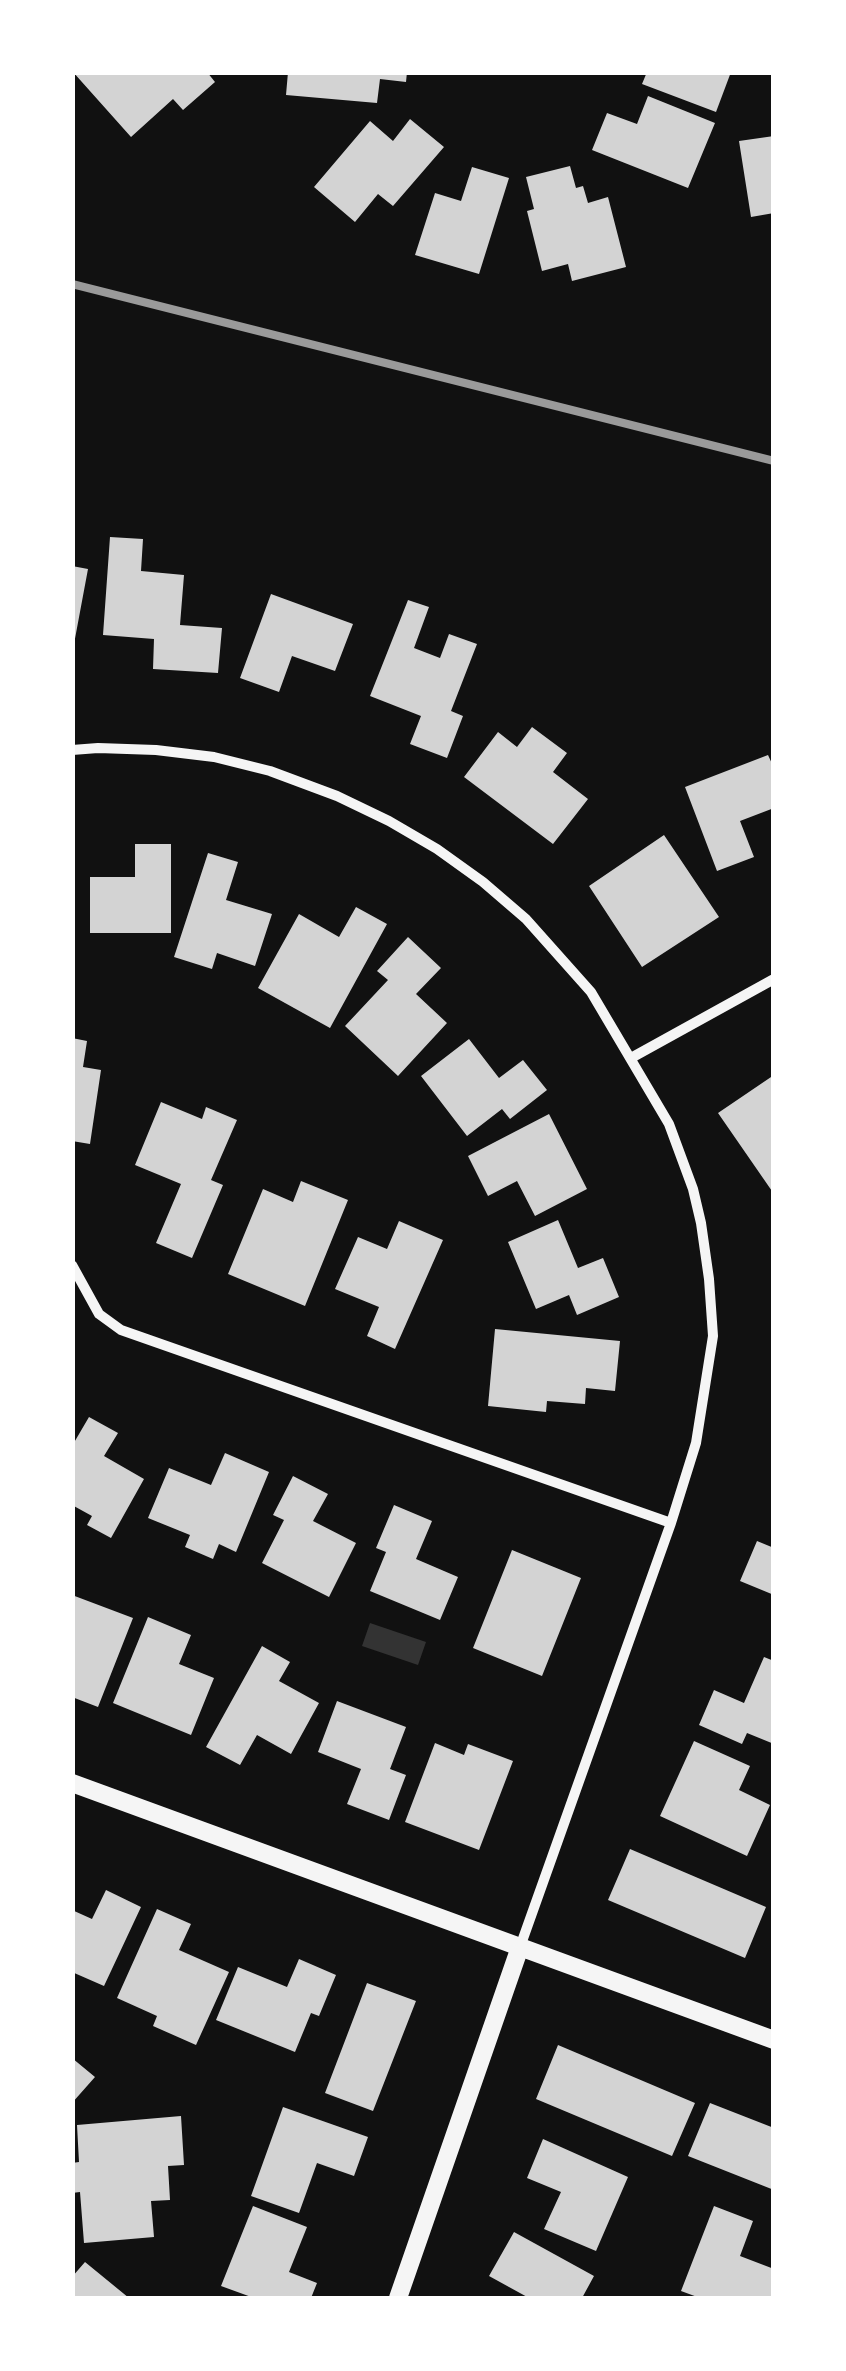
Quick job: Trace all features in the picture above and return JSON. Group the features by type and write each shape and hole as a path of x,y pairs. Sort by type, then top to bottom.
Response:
{"street":[{"path":"72,750 156,750 214,757 287,777 389,820 468,871 526,919 591,992 669,1124 701,1223 710,1279 712,1336 696,1444 672,1523 398,2298"},
{"path":"631,1058 774,979"},
{"path":"72,1265 99,1314 121,1330 672,1523"},
{"path":"72,1783 774,2040"}],"shaded area":[{"path":"370,1623 426,1642 418,1665 362,1646"}],"building":[{"path":"73,72 207,72 215,82 183,110 173,99 131,137"},
{"path":"288,72 407,72 406,82 380,79 377,103 286,95"},
{"path":"647,72 731,72 716,112 642,84"},
{"path":"648,96 715,123 688,188 592,150 607,113 637,124"},
{"path":"410,119 444,147 393,206 378,194 355,222 314,187 370,121 393,141"},
{"path":"774,136 774,213 751,217 739,141"},
{"path":"570,166 576,188 583,186 588,203 608,197 626,267 572,281 568,264 542,271 527,211 534,209 526,177"},
{"path":"472,167 509,178 479,274 415,255 435,193 461,201"},
{"path":"110,537 143,539 141,571 184,575 180,625 222,628 218,673 153,669 154,639 103,635"},
{"path":"72,566 88,569 74,644 72,644"},
{"path":"271,594 353,624 335,671 292,656 279,692 240,678"},
{"path":"408,600 429,607 414,648 440,658 449,634 477,644 451,711 463,716 447,758 410,744 421,716 370,696"},
{"path":"532,727 567,753 553,772 588,799 553,844 464,777 498,732 517,747"},
{"path":"768,755 774,768 774,808 740,821 754,857 717,871 685,787"},
{"path":"664,835 719,917 642,967 589,886"},
{"path":"135,844 171,844 171,933 90,933 90,877 135,877"},
{"path":"208,853 238,862 226,900 272,914 255,966 217,953 212,969 174,957"},
{"path":"356,907 387,924 330,1028 258,988 299,914 339,937"},
{"path":"408,937 441,968 416,994 447,1023 398,1076 345,1026 388,980 377,971"},
{"path":"72,1038 87,1041 83,1067 101,1070 90,1144 72,1141"},
{"path":"469,1039 499,1078 523,1060 547,1090 510,1119 502,1109 467,1136 421,1076"},
{"path":"774,1075 774,1194 718,1113"},
{"path":"161,1102 202,1119 206,1107 237,1120 211,1180 223,1185 192,1258 156,1243 181,1184 135,1165"},
{"path":"549,1114 587,1189 535,1216 517,1181 488,1196 468,1156"},
{"path":"301,1181 348,1200 305,1306 228,1274 263,1189 293,1202"},
{"path":"558,1220 578,1268 603,1258 619,1297 577,1315 569,1295 536,1309 508,1242"},
{"path":"399,1221 443,1240 395,1349 367,1336 379,1307 335,1289 358,1237 387,1249"},
{"path":"495,1329 620,1341 615,1391 586,1388 585,1404 547,1401 546,1412 488,1406"},
{"path":"89,1417 118,1433 104,1456 144,1479 111,1538 87,1525 92,1516 72,1505 72,1446"},
{"path":"225,1453 269,1472 236,1552 219,1544 213,1559 185,1547 190,1535 148,1518 169,1468 211,1485"},
{"path":"293,1476 328,1494 313,1521 356,1543 329,1597 262,1563 284,1520 273,1515"},
{"path":"394,1505 432,1521 416,1559 458,1577 440,1620 370,1591 386,1552 376,1548"},
{"path":"757,1541 774,1548 774,1595 740,1581"},
{"path":"512,1550 581,1578 542,1676 473,1648"},
{"path":"72,1595 133,1618 98,1707 72,1697"},
{"path":"148,1617 191,1635 179,1664 214,1678 191,1735 113,1703"},
{"path":"262,1646 290,1662 279,1681 319,1703 291,1754 257,1735 240,1765 206,1747"},
{"path":"764,1657 774,1661 774,1744 747,1733 742,1744 699,1725 714,1690 744,1703"},
{"path":"337,1701 406,1727 390,1769 406,1775 389,1820 347,1804 361,1769 318,1752"},
{"path":"694,1741 750,1766 739,1790 770,1805 747,1856 660,1816"},
{"path":"435,1743 464,1755 468,1744 513,1761 479,1850 405,1822"},
{"path":"630,1849 766,1907 745,1958 608,1900"},
{"path":"106,1890 141,1907 104,1986 72,1972 72,1910 92,1919"},
{"path":"157,1909 191,1924 179,1950 229,1972 196,2045 153,2026 157,2016 117,1998"},
{"path":"299,1959 336,1975 319,2016 311,2013 295,2052 216,2020 238,1967 287,1987"},
{"path":"367,1983 416,2001 373,2111 325,2093"},
{"path":"558,2045 695,2103 672,2156 536,2099"},
{"path":"72,2058 95,2077 72,2103"},
{"path":"710,2103 774,2128 774,2190 688,2156"},
{"path":"283,2107 368,2137 354,2176 317,2163 299,2213 251,2196"},
{"path":"181,2116 184,2165 168,2166 170,2200 151,2201 154,2237 84,2243 80,2192 72,2193 72,2163 79,2162 77,2125"},
{"path":"543,2139 628,2177 596,2251 544,2229 561,2192 527,2178"},
{"path":"253,2206 307,2227 289,2272 317,2283 311,2298 254,2298 221,2286"},
{"path":"714,2206 753,2221 740,2256 774,2269 774,2298 700,2298 681,2291"},
{"path":"514,2232 594,2276 582,2298 529,2298 489,2276"},
{"path":"85,2262 129,2298 72,2298 72,2277"}],"railway":[{"path":"72,284 774,461"}]}
